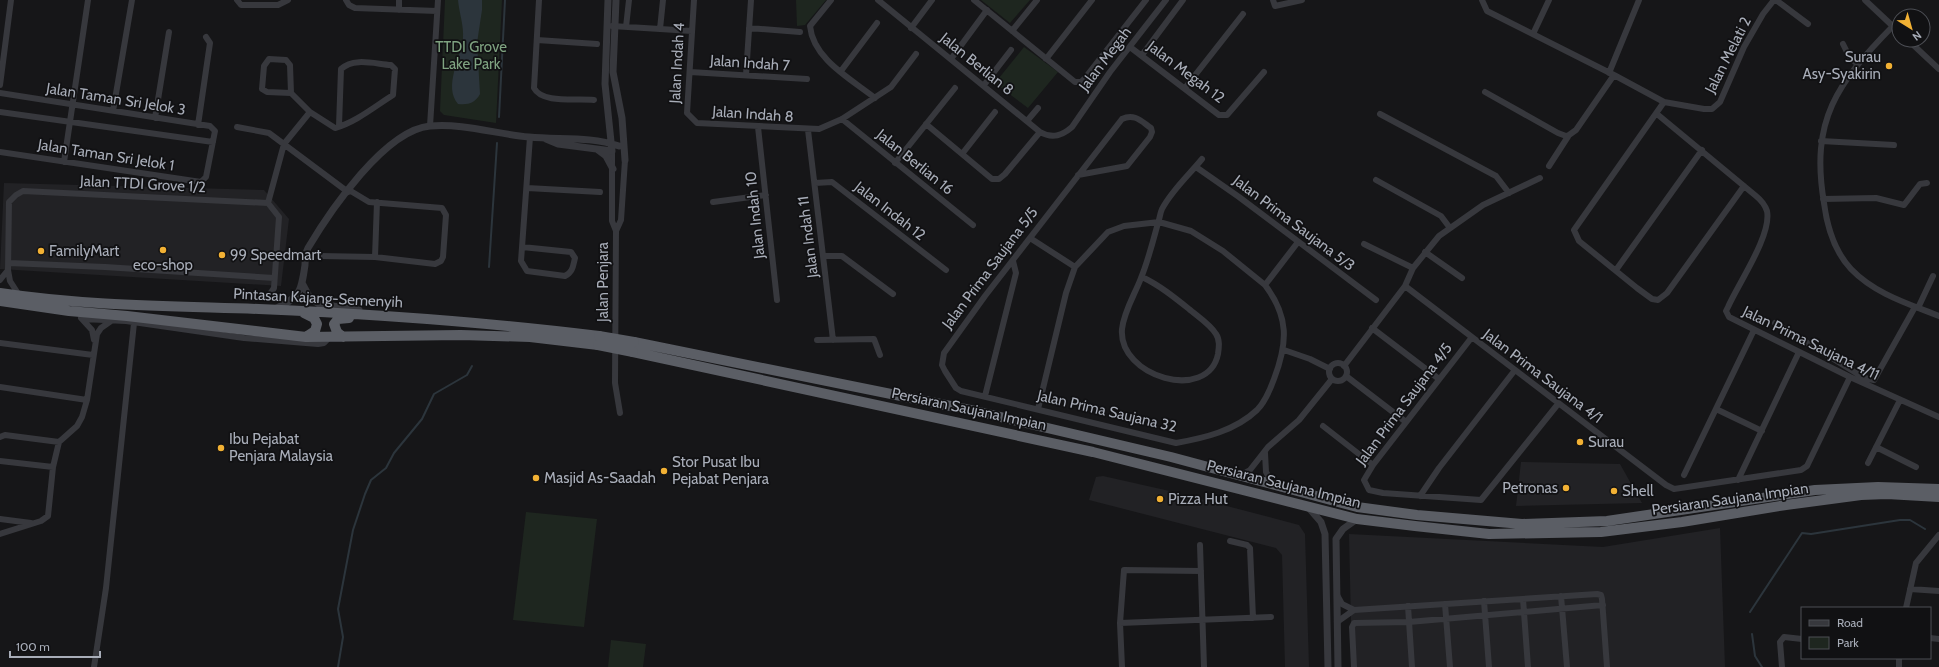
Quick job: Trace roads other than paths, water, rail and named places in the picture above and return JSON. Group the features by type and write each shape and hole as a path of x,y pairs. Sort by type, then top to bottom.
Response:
{"highway":[{"name":"Pintasan Kajang-Semenyih","path":"0,293 72,302 273,310 420,318 533,328 633,347"},
{"name":"Pintasan Kajang-Semenyih","path":"0,301 69,311 330,338 420,335 598,340"},
{"path":"292,311 307,314 316,320 318,324 315,330 306,336"},
{"path":"343,337 335,328 334,324 338,319 395,320 420,318"},
{"name":"Persiaran Saujana Impian","path":"633,347 1102,454 1122,465 1148,472 1175,477 1189,475 1357,519 1489,534 1601,532 1682,522 1786,505 1861,495 1887,494 1939,497"},
{"name":"Persiaran Saujana Impian","path":"633,347 975,410 1171,457 1357,506 1417,515 1522,524 1607,521 1815,490 1878,487 1939,490"},
{"path":"1878,487 1892,484 1939,482"},
{"path":"1861,495 1939,504"}],"street":[{"path":"0,85 11,0"},
{"path":"64,162 88,0"},
{"path":"113,111 132,0"},
{"path":"237,0 241,5 278,5 288,0"},
{"path":"346,0 349,5 355,8 437,11"},
{"path":"399,0 399,10"},
{"path":"430,126 438,0"},
{"path":"539,0 534,88 537,93 544,98 594,100"},
{"path":"608,0 613,72 623,127 625,160 621,220 616,231"},
{"path":"616,0 611,26 605,84 610,125 615,147 625,160"},
{"path":"626,27 629,0"},
{"path":"660,29 663,0"},
{"name":"Jalan Indah 4","path":"694,0 687,113 697,123"},
{"path":"746,75 751,0"},
{"path":"831,0 810,26 811,38 824,57 875,98"},
{"name":"Jalan Berlian 8","path":"878,0 1040,132"},
{"path":"912,28 932,0"},
{"path":"974,0 1075,82 1081,82 1085,78 1142,1"},
{"path":"1012,31 1037,0"},
{"path":"1046,59 1092,0"},
{"name":"Jalan Megah","path":"1040,132 1052,136 1065,133 1072,127 1110,72 1166,0"},
{"path":"1142,55 1183,0"},
{"path":"1273,0 1275,6 1290,1 1302,0"},
{"path":"1533,34 1549,0"},
{"path":"1549,166 1569,135 1576,130 1612,74 1640,0"},
{"path":"1775,0 1808,24"},
{"name":"Jalan Melati 2","path":"1483,2 1487,11 1664,102 1704,110 1712,109 1717,106 1744,48 1763,14 1775,0"},
{"path":"1865,0 1891,24"},
{"path":"951,59 987,10"},
{"path":"1185,88 1243,14"},
{"path":"841,71 877,23"},
{"path":"611,26 692,31"},
{"path":"749,28 800,32"},
{"path":"1891,28 1857,64 1833,104 1821,141 1820,170 1823,199 1835,246 1851,269 1877,290 1939,316"},
{"path":"155,118 169,32"},
{"path":"198,125 210,43 206,36"},
{"path":"537,40 597,44"},
{"path":"1843,44 1849,56 1857,64"},
{"name":"Jalan Megah 12","path":"1130,47 1219,115 1227,115 1264,72"},
{"path":"1917,48 1939,69"},
{"path":"984,85 1011,50"},
{"name":"Jalan Indah 8","path":"697,123 808,130 819,129 842,119 891,87 916,54"},
{"path":"292,93 267,92 262,89 264,66 269,59 286,60 290,65 292,93 310,112 334,128 353,121 393,95 395,69 391,65 356,62 347,63 341,68 339,126"},
{"name":"Jalan Indah 7","path":"690,72 807,79"},
{"path":"895,163 955,88"},
{"path":"1485,92 1558,133 1566,136 1569,135"},
{"name":"Jalan Taman Sri Jelok 3","path":"0,94 210,126 215,131 206,177"},
{"path":"1664,102 1574,230 1579,241 1652,299 1658,300 1667,293 1744,186"},
{"path":"1027,121 1038,108"},
{"name":"Jalan Taman Sri Jelok 3","path":"0,112 213,142"},
{"path":"270,294 274,288 279,217 268,203 284,144 310,112"},
{"path":"962,154 995,112"},
{"path":"1380,114 1496,176 1509,193"},
{"name":"Jalan Prima Saujana 4/11","path":"1657,114 1756,196 1766,207 1766,226 1761,241 1726,311 1729,317 1850,377 1939,417"},
{"name":"Jalan Prima Saujana 5/5","path":"952,382 942,365 944,353 985,296 1078,175 1122,120 1127,116 1133,116 1151,128 1150,137 1127,166 1078,175"},
{"name":"Jalan Berlian 16","path":"842,119 973,225"},
{"path":"926,124 992,179 999,179 1005,174 1040,132"},
{"path":"595,141 606,136 610,125"},
{"path":"273,310 292,301 302,283 307,251 317,234 348,191 376,156 402,136 419,128 430,126 466,128 546,139 559,138 595,141 615,147"},
{"path":"237,127 269,133 348,191 369,202 442,208 446,215 443,257 441,261 435,264 375,257 320,256"},
{"path":"615,147 623,127"},
{"name":"Jalan Indah 10","path":"758,127 778,300"},
{"name":"Jalan Indah 11","path":"808,130 833,340"},
{"path":"522,247 571,252 575,258 573,268 570,274 565,276 527,271 521,261 522,247 527,188 530,137"},
{"path":"546,139 558,144 598,150 615,147"},
{"path":"1821,141 1894,145"},
{"name":"Jalan Penjara","path":"615,147 612,221 616,231 614,383 620,413"},
{"path":"598,150 608,159 613,169"},
{"path":"1616,270 1702,150"},
{"name":"Jalan Taman Sri Jelok 1","path":"0,152 201,182 206,177"},
{"path":"1142,277 1169,294 1200,318 1216,334 1219,344 1218,356 1213,366 1206,373 1195,378 1179,380 1166,378 1138,365 1128,353 1123,343 1122,329 1130,304 1142,277 1159,222 1161,210 1168,198 1202,160"},
{"name":"Jalan Prima Saujana 5/3","path":"1196,167 1376,300"},
{"path":"1344,366 1405,286 1413,268 1439,236 1483,205 1540,178"},
{"path":"1376,180 1441,216 1450,228"},
{"name":"Jalan Indah 12","path":"814,183 832,182 946,270"},
{"path":"1823,199 1876,198 1904,205 1920,184 1927,183"},
{"path":"527,188 600,192"},
{"name":"Jalan TTDI Grove 1/2","path":"8,266 9,202 23,191 268,203"},
{"path":"713,202 766,194"},
{"path":"375,257 378,202"},
{"path":"1038,409 1066,293 1074,267 1108,232 1124,226 1159,222"},
{"name":"Jalan Prima Saujana 32","path":"952,382 961,391 1176,442 1200,438 1231,427 1257,410 1271,388 1284,350 1283,320 1278,306 1265,284 1223,251 1191,231 1159,222"},
{"path":"1030,238 1074,267"},
{"path":"1265,284 1298,242"},
{"path":"1364,244 1413,268"},
{"path":"1425,252 1462,278"},
{"path":"823,256 842,256 894,294"},
{"path":"985,396 1016,273 1013,261"},
{"path":"8,266 104,267 274,278"},
{"path":"0,280 8,266"},
{"path":"8,266 10,281 20,296"},
{"path":"1775,323 1861,376 1874,380 1933,276"},
{"path":"302,283 310,298 319,304 362,310 380,315"},
{"name":"Jalan Prima Saujana 4/1","path":"1405,286 1558,404 1666,485 1674,489 1801,470 1807,466 1850,377"},
{"path":"0,534 41,521 48,516 53,467 59,442 77,426 87,400 94,342 92,330 83,319 69,311"},
{"path":"83,319 134,323 244,338 318,344 324,343 330,338"},
{"path":"94,342 100,328 113,321"},
{"path":"94,667 106,588 134,323"},
{"path":"1372,328 1439,379"},
{"path":"1684,475 1754,330"},
{"name":"Jalan Prima Saujana 4/5","path":"1472,337 1373,465 1364,480 1369,490 1420,496 1477,500 1485,497 1558,404"},
{"path":"817,340 874,339 880,355"},
{"path":"0,343 93,355"},
{"path":"1284,350 1310,359 1330,369"},
{"path":"1738,480 1799,352"},
{"path":"1332,379 1329,373 1330,369 1336,364 1344,366"},
{"path":"1344,366 1346,376"},
{"path":"1420,496 1439,468 1515,370"},
{"path":"1332,379 1340,380 1346,376"},
{"path":"1346,376 1406,422"},
{"path":"1273,484 1264,466 1268,447 1303,416 1332,379"},
{"path":"0,387 87,400"},
{"path":"1868,463 1900,400"},
{"path":"1716,409 1762,430"},
{"path":"1323,426 1373,465"},
{"path":"0,437 5,435 59,442"},
{"path":"1876,447 1916,467"},
{"path":"1237,475 1250,470 1266,452"},
{"path":"0,461 53,467"},
{"path":"1308,507 1321,522 1325,534 1328,667"},
{"path":"0,519 33,523"},
{"path":"1338,667 1336,539 1343,529 1357,519"},
{"path":"1906,607 1916,563 1920,556 1939,535"},
{"path":"1230,541 1247,545 1250,548 1253,618"},
{"path":"1200,545 1204,667"},
{"path":"1122,667 1120,623 1124,570 1201,571"},
{"path":"1910,589 1939,591"},
{"path":"1337,595 1342,604 1354,610 1561,596 1601,595 1607,667"},
{"path":"1561,596 1566,667"},
{"path":"1523,599 1528,667"},
{"path":"1484,601 1489,667"},
{"path":"1354,667 1352,627 1354,623 1409,622 1524,612 1602,602"},
{"path":"1445,604 1450,667"},
{"path":"1408,606 1412,667"},
{"path":"1337,622 1354,610"},
{"path":"1120,623 1271,617"},
{"path":"1782,667 1780,642 1784,637 1801,639"}],"waterway":[{"path":"499,117 505,0"},
{"path":"489,267 497,143"},
{"path":"338,667 343,637 338,609 353,530 371,480 386,468 394,453 422,419 434,394 467,375 472,366"},
{"path":"1750,612 1802,533 1811,534 1900,520 1910,520 1925,529"},
{"path":"1752,634 1755,656 1762,667"}],"place":[{"name":"Surau Asy-Syakirin","path":"1889,66"},
{"name":"eco-shop","path":"163,250"},
{"name":"FamilyMart","path":"41,251"},
{"name":"99 Speedmart","path":"222,255"},
{"name":"Surau","path":"1580,442"},
{"name":"Ibu Pejabat Penjara Malaysia","path":"221,448"},
{"name":"Stor Pusat Ibu Pejabat Penjara","path":"664,471"},
{"name":"Masjid As-Saadah","path":"536,478"},
{"name":"Petronas","path":"1566,488"},
{"name":"Shell","path":"1614,491"},
{"name":"Pizza Hut","path":"1160,499"}],"park label":[{"name":"TTDI Grove Lake Park","path":"471,56"}]}
